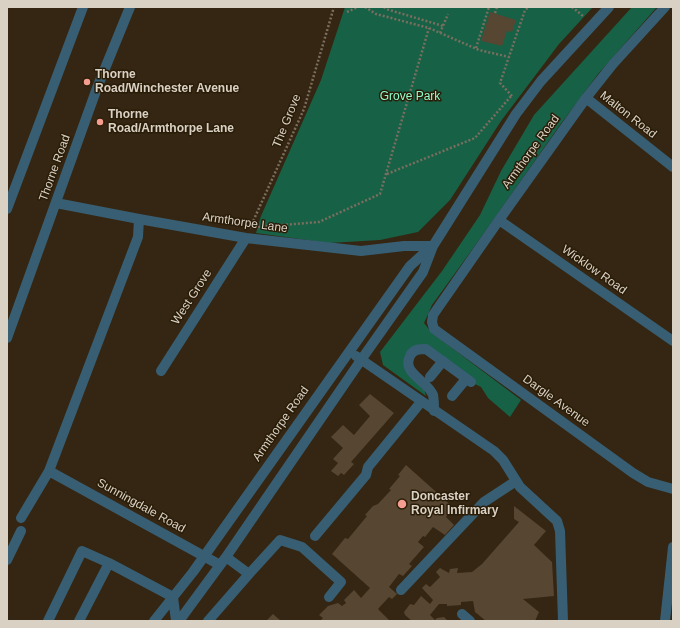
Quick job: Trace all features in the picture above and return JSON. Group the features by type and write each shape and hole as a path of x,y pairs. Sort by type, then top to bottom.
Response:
{"street":[{"path":"7,209 83,7"},
{"name":"Thorne Road","path":"7,338 97,88 130,7"},
{"name":"Armthorpe Road","path":"178,621 223,561 423,272 433,246 524,104 541,81 609,7"},
{"name":"Armthorpe Road","path":"432,322 433,315 586,98 613,64 665,7"},
{"name":"Malton Road","path":"586,98 673,167"},
{"name":"Armthorpe Lane","path":"56,203 246,238 361,251 404,246 433,246"},
{"path":"21,518 49,471 138,237 139,219"},
{"name":"Wicklow Road","path":"499,220 673,341"},
{"name":"West Grove","path":"161,371 246,238"},
{"name":"Armthorpe Road","path":"154,621 204,556 410,266 433,246"},
{"name":"Dargle Avenue","path":"432,322 434,329 633,473 648,482 673,489"},
{"path":"434,411 433,395 411,371 408,361 412,353 419,349 426,349 468,380 452,396"},
{"path":"349,352 494,451 503,460 520,487 557,521 560,531 564,621"},
{"path":"430,377 443,361"},
{"path":"315,536 366,475 368,467 421,402"},
{"name":"Sunningdale Road","path":"49,471 204,556 223,561 249,574"},
{"path":"401,590 484,502 516,481"},
{"path":"7,560 22,531"},
{"path":"208,621 280,540 302,547 340,582 329,597"},
{"path":"665,621 673,547"},
{"path":"48,621 82,551 109,563 173,597 178,621"},
{"path":"79,621 109,563"},
{"path":"462,614 470,621"}],"path":[{"name":"The Grove","path":"246,238 304,109 334,7"},
{"path":"348,12 358,7"},
{"path":"365,7 376,14 430,28 476,48 509,57"},
{"path":"384,7 407,16 443,26"},
{"path":"476,48 489,7"},
{"path":"495,13 497,7"},
{"path":"572,7 583,16"},
{"path":"524,104 500,83 527,8"},
{"path":"440,33 448,14"},
{"path":"250,228 319,222 380,194 430,28"},
{"path":"386,174 475,138 512,95"}],"green space":[{"name":"Grove Park","path":"345,7 593,7 559,44 501,121 450,200 418,232 380,240 329,243 256,233 261,216 321,80"},
{"path":"632,7 657,7 598,74 560,125 432,305 424,323 432,333 521,400 510,417 488,398 481,387 471,382 430,348 409,357 426,396 383,365 380,352 442,271 480,215 501,171 534,115"}],"building":[{"path":"490,12 516,20 512,32 507,31 502,46 481,41"},
{"path":"370,394 394,413 351,462 354,464 344,475 341,473 338,476 331,471 338,463 333,459 343,448 331,437 343,425 354,435 370,416 359,405"},
{"path":"406,465 453,507 446,517 454,525 445,535 433,527 425,537 423,536 418,542 424,547 409,564 412,566 403,576 399,574 389,587 397,594 392,599 389,597 378,609 389,621 320,621 323,618 319,615 328,606 338,603 342,606 346,603 344,600 354,590 361,598 370,588 332,554 345,538 348,539 367,516 365,515 373,506 378,504 391,490 389,489 400,476 398,475"},
{"path":"514,506 546,531 534,545 552,562 554,596 523,599 539,612 535,621 486,621 475,612 473,601 461,602 461,605 447,606 447,604 439,604 430,615 435,620 437,618 444,617 448,621 412,621 405,615 404,612 410,604 414,605 421,596 430,604 433,600 422,588 426,584 430,587 440,577 436,572 440,568 449,573 450,569 458,568 457,573 472,572 482,564 519,522 514,519"},
{"path":"273,614 281,621 266,621"}],"place":[{"name":"Thorne Road/Winchester Avenue","path":"87,82"},
{"name":"Thorne Road/Armthorpe Lane","path":"100,122"},
{"name":"Doncaster Royal Infirmary","path":"402,504"}]}
